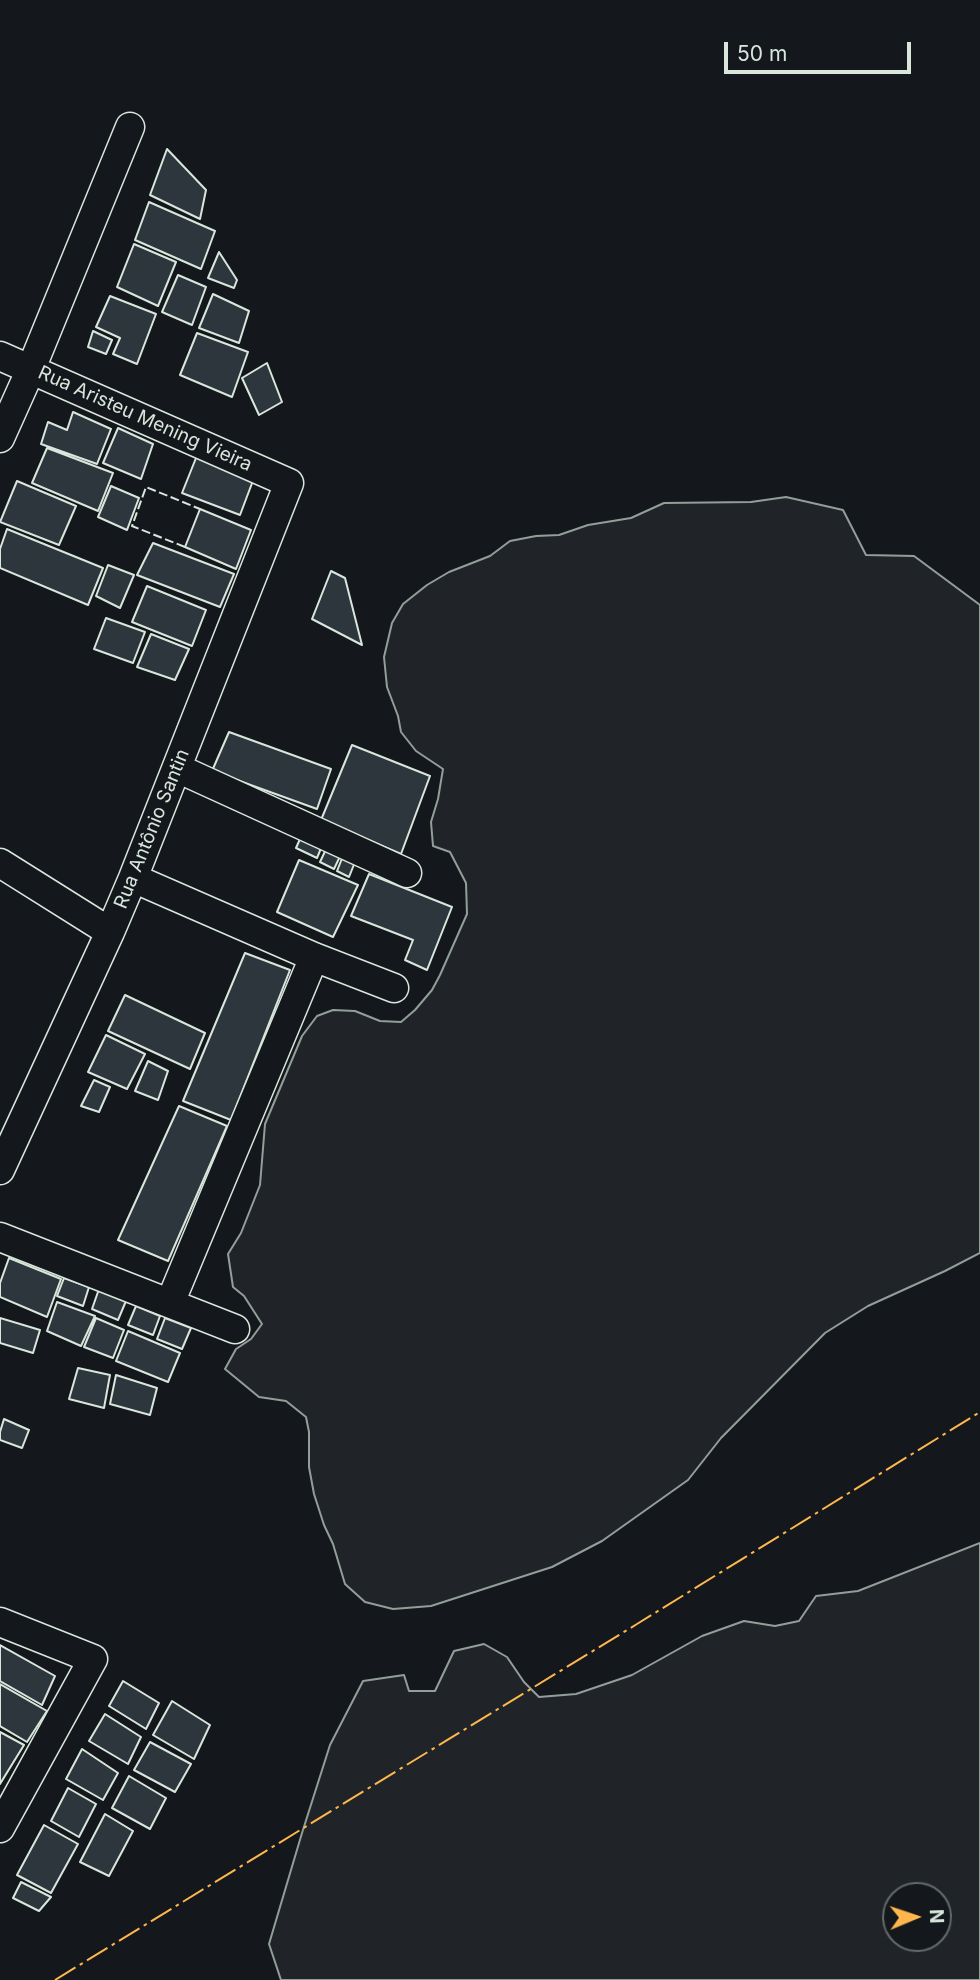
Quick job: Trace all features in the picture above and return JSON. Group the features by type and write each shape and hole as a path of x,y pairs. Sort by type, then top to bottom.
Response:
{"street":[{"path":"0,438 130,127"},
{"name":"Rua Aristeu Mening Vieira","path":"0,356 289,483"},
{"name":"Rua Antônio Santin","path":"0,1170 133,878 289,483"},
{"path":"177,768 407,873"},
{"path":"0,863 110,932"},
{"path":"133,878 314,957 394,988"},
{"path":"170,1303 314,957"},
{"path":"0,1237 235,1329"},
{"path":"0,1622 93,1659 0,1828"}],"shaded area":[{"path":"786,497 843,510 866,555 914,556 980,605 980,1253 868,1306 825,1333 721,1438 688,1480 602,1541 552,1567 431,1606 393,1609 365,1602 345,1584 314,1494 309,1467 306,1417 286,1401 259,1397 225,1369 236,1349 251,1339 262,1324 244,1296 233,1287 228,1254 241,1233 260,1185 265,1124 302,1036 317,1016 333,1010 355,1011 380,1021 401,1022 432,990 467,914 466,883 450,852 433,846 431,822 443,769 416,751 401,732 387,687 384,657 392,623 403,604 427,585 449,572 490,556 510,541 559,535 588,525 631,518 664,503 751,502"},
{"path":"980,1543 980,1980 281,1980 269,1944 330,1745 363,1681 404,1675 409,1691 435,1691 454,1651 484,1644 507,1657 524,1682 539,1697 576,1694 632,1675 702,1636 744,1621 775,1626 799,1621 816,1596 858,1591"}],"building":[{"path":"167,149 206,190 200,219 150,195"},
{"path":"149,202 215,231 201,269 135,240"},
{"path":"134,244 176,262 158,306 117,287"},
{"path":"219,252 237,280 234,288 208,278"},
{"path":"178,275 206,287 192,325 162,312"},
{"path":"213,294 249,311 239,343 199,328"},
{"path":"110,296 156,314 137,364 113,354 120,338 96,327"},
{"path":"93,331 112,340 106,354 88,347"},
{"path":"197,333 248,352 232,397 180,375"},
{"path":"267,363 282,402 259,415 242,378"},
{"path":"73,412 111,429 97,464 41,444 48,422 67,430"},
{"path":"118,428 153,444 141,479 103,463"},
{"path":"47,448 113,473 98,511 32,483"},
{"path":"198,453 254,478 240,515 182,493"},
{"path":"17,481 76,506 59,545 0,522"},
{"path":"111,486 139,498 127,530 98,517"},
{"path":"200,509 251,530 236,569 185,547"},
{"path":"7,529 103,568 88,605 0,568 0,549"},
{"path":"153,543 234,574 220,607 137,575"},
{"path":"108,565 134,575 120,608 96,596"},
{"path":"331,571 345,578 362,645 312,619"},
{"path":"147,586 206,610 192,646 132,622"},
{"path":"106,618 145,632 133,663 94,649"},
{"path":"151,634 189,649 175,680 137,667"},
{"path":"229,732 331,769 317,809 212,771"},
{"path":"352,745 430,776 401,854 321,820"},
{"path":"304,830 324,841 317,858 296,848"},
{"path":"329,843 343,850 334,869 320,862"},
{"path":"345,851 357,857 349,877 337,871"},
{"path":"299,860 358,885 333,937 277,912"},
{"path":"369,874 452,907 427,970 405,960 413,940 351,916"},
{"path":"245,953 290,970 231,1120 183,1101"},
{"path":"125,995 205,1033 190,1069 108,1031"},
{"path":"106,1035 145,1054 127,1089 88,1072"},
{"path":"148,1061 168,1071 158,1100 135,1091"},
{"path":"94,1080 110,1087 99,1112 81,1106"},
{"path":"179,1106 227,1126 168,1261 118,1240"},
{"path":"9,1258 61,1279 47,1317 0,1297 0,1283"},
{"path":"64,1278 89,1287 83,1306 57,1296"},
{"path":"99,1289 126,1301 118,1320 92,1309"},
{"path":"57,1302 95,1316 81,1346 47,1331"},
{"path":"136,1306 160,1316 153,1335 128,1325"},
{"path":"0,1318 40,1330 33,1353 0,1343"},
{"path":"96,1318 124,1330 113,1358 84,1347"},
{"path":"165,1318 191,1328 182,1349 157,1339"},
{"path":"128,1331 180,1353 168,1382 116,1361"},
{"path":"78,1368 110,1375 104,1408 69,1399"},
{"path":"116,1375 157,1388 150,1415 110,1404"},
{"path":"4,1419 29,1430 22,1448 0,1440"},
{"path":"0,1645 55,1676 42,1705 0,1681"},
{"path":"123,1681 159,1703 146,1729 109,1706"},
{"path":"0,1684 47,1711 27,1742 0,1726"},
{"path":"172,1701 210,1725 194,1759 153,1735"},
{"path":"105,1714 141,1737 128,1764 89,1741"},
{"path":"0,1732 24,1745 0,1784"},
{"path":"150,1742 191,1764 175,1792 134,1770"},
{"path":"82,1749 118,1773 103,1800 66,1779"},
{"path":"129,1776 166,1798 150,1829 112,1808"},
{"path":"68,1788 96,1804 79,1837 51,1821"},
{"path":"105,1814 133,1831 109,1876 80,1862"},
{"path":"44,1825 78,1844 51,1893 17,1875"},
{"path":"21,1882 51,1897 39,1911 13,1898"}],"fence":[{"path":"185,547 132,526 146,487 200,509"}],"power":[{"path":"55,1980 980,1412"}]}
